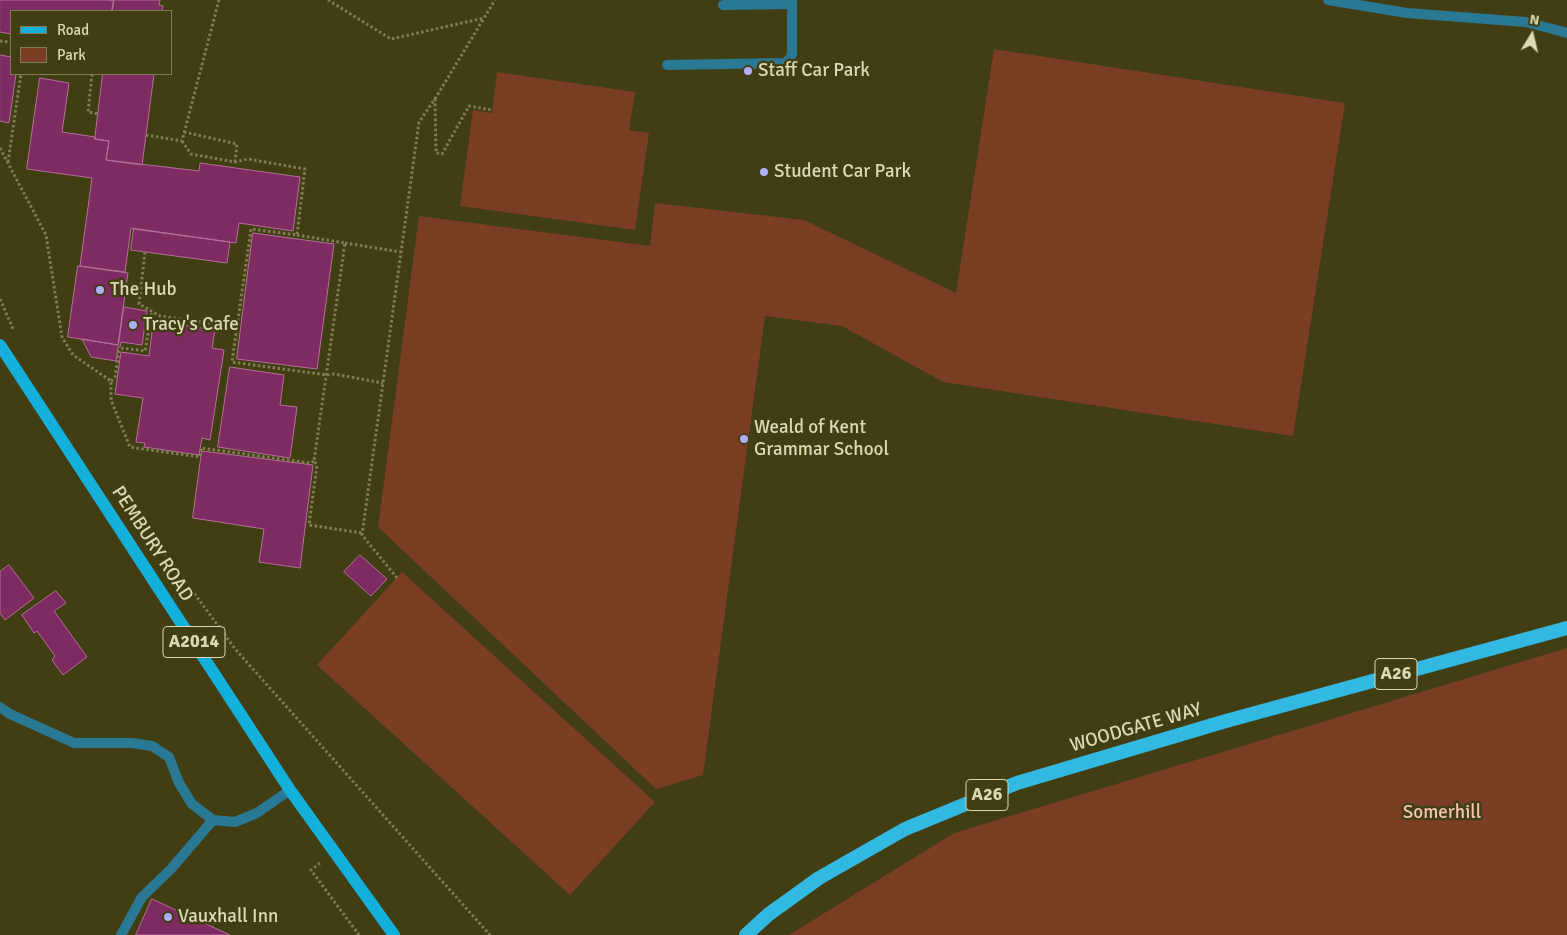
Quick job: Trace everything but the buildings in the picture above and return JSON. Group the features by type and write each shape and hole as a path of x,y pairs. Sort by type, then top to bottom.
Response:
{"highway":[{"name":"WOODGATE WAY","path":"746,935 769,914 819,878 904,829 1017,783 1226,721 1567,628"}],"main road":[{"name":"PEMBURY ROAD","path":"0,345 290,790 394,935"}],"street":[{"path":"1328,0 1407,13 1526,22 1567,33"},
{"path":"666,65 785,63 790,59 792,54 792,2 724,4"},
{"path":"0,707 10,714 74,743 132,743 152,746 169,757 179,783 192,804 214,820 235,822 257,813 290,790"},
{"path":"121,935 142,897 171,869 214,820"}],"path":[{"path":"182,141 219,0"},
{"path":"328,0 391,39 484,18"},
{"path":"362,533 419,122 495,0"},
{"path":"8,162 21,75"},
{"path":"92,75 88,112 98,114"},
{"path":"435,99 436,153 442,154 469,106 492,110"},
{"path":"184,132 237,144 235,162"},
{"path":"146,135 182,141 192,154 235,162 248,159 305,169 296,235"},
{"path":"0,148 46,235 62,337 73,355 111,381"},
{"path":"383,383 334,374 326,375 232,362 251,229 401,252"},
{"path":"345,243 314,461 317,464 309,525 362,533 397,578"},
{"path":"145,252 139,304 160,316 237,327"},
{"path":"0,299 18,336"},
{"path":"152,311 145,351 123,348 119,350 115,377 111,381 111,400 130,447 200,457 201,448 310,463 314,461"},
{"path":"132,510 236,650 490,935"},
{"path":"311,870 359,935"}],"green space":[{"path":"994,49 1345,103 1293,436 943,382 842,326 765,316 703,775 656,789 378,527 419,216 650,246 655,203 804,220 956,293"},
{"path":"497,72 635,92 629,130 649,133 635,230 460,206 473,110 492,113"},
{"path":"402,572 655,802 570,895 317,665"},
{"name":"Somerhill","path":"1567,648 1567,935 789,935 954,833"}],"place":[{"name":"Staff Car Park","path":"748,71"},
{"name":"Student Car Park","path":"764,172"},
{"name":"The Hub","path":"100,290"},
{"name":"Tracy's Cafe","path":"133,325"},
{"name":"Weald of Kent Grammar School","path":"744,439"},
{"name":"Vauxhall Inn","path":"168,917"}]}
